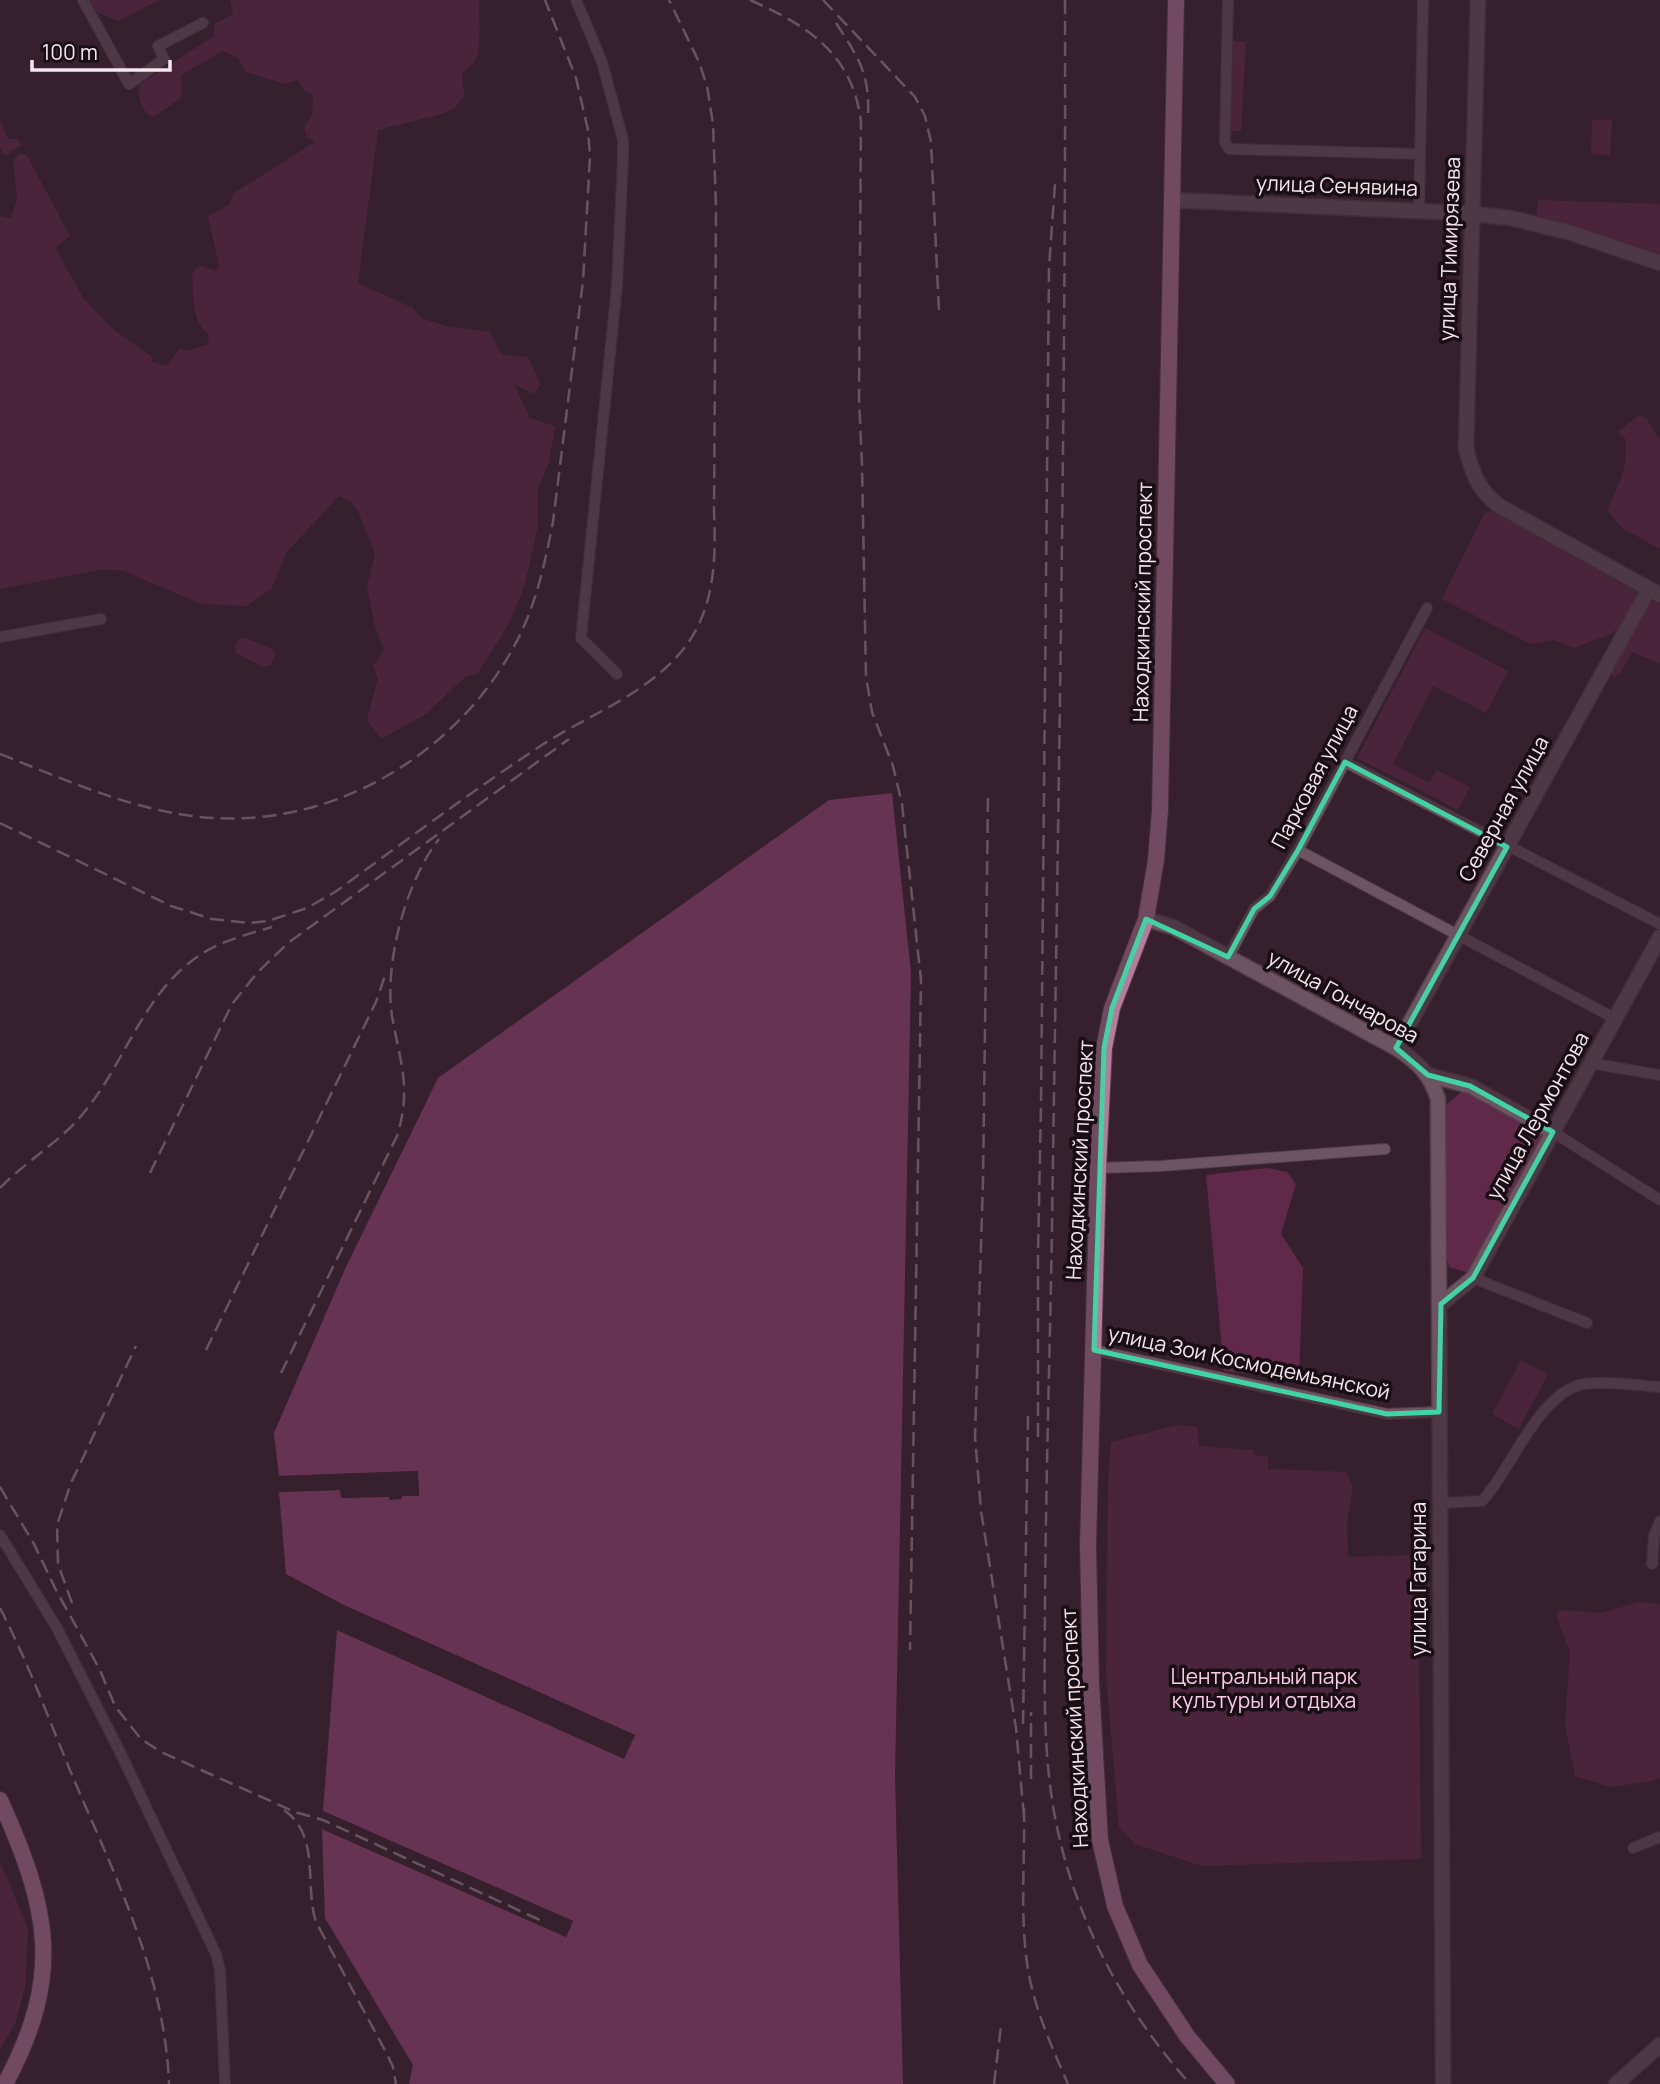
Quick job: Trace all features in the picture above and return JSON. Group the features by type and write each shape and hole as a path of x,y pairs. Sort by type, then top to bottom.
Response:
{"main road":[{"name":"Находкинский проспект","path":"1176,0 1160,810 1156,860 1146,919 1121,984 1107,1028 1104,1048 1098,1168 1088,1545 1092,1717 1102,1851 1115,1906 1140,1965 1187,2036 1227,2084"},
{"name":"улица Тимирязева","path":"1478,0 1466,448 1471,469 1485,494 1501,507 1651,594"},
{"name":"улица Сенявина","path":"1172,201 1419,211 1530,221 1660,263"},
{"name":"Северная улица","path":"1396,1048 1651,594"},
{"name":"улица Гончарова","path":"1146,919 1173,927 1396,1048 1422,1067 1428,1075 1471,1086 1553,1132"},
{"name":"улица Лермонтова","path":"1441,1304 1473,1279 1590,1063 1655,958 1660,937"},
{"name":"улица Гагарина","path":"1428,1075 1438,1099 1440,1116 1439,1412 1444,2084"},
{"path":"0,1800 37,1900 44,1931 46,1959 36,2015 5,2084"},
{"path":"1616,2084 1660,2045"}],"street":[{"path":"83,0 129,84 163,59 158,46 203,23"},
{"path":"576,0 602,62 623,140 623,194 617,285 581,638 617,674"},
{"path":"1228,0 1225,142 1229,149 1420,154"},
{"path":"1419,211 1423,0"},
{"name":"Парковая улица","path":"1228,957 1254,909 1270,896 1298,850 1427,608"},
{"path":"0,637 101,619"},
{"path":"1345,762 1660,924"},
{"path":"1298,850 1616,1019"},
{"path":"1590,1063 1660,1075"},
{"name":"улица Гончарова","path":"1553,1132 1660,1200"},
{"path":"1098,1168 1161,1166 1385,1149"},
{"path":"1473,1279 1587,1323"},
{"name":"улица Зои Космодемьянской","path":"1094,1350 1387,1414 1439,1412"},
{"path":"1440,1503 1482,1502 1532,1427 1552,1403 1574,1388 1591,1384 1660,1387"},
{"path":"1652,1564 1654,1536 1660,1521"},
{"path":"0,1535 57,1628 119,1750 216,1954 220,1970 225,2084"},
{"path":"1633,1848 1660,1837"}],"highlighted area":[{"path":"1345,762 1507,847 1396,1048 1428,1075 1470,1086 1553,1132 1473,1278 1441,1304 1439,1412 1387,1414 1094,1350 1104,1048 1112,1008 1146,919 1228,957 1254,909 1270,896 1298,850"}],"green space":[{"path":"88,0 159,0 118,21 93,10"},
{"path":"230,0 479,0 478,51 474,62 463,74 465,95 454,109 378,130 358,283 413,308 421,318 446,326 490,332 502,355 528,357 541,385 534,394 514,384 530,418 555,426 549,462 537,492 538,527 524,587 509,624 477,674 466,676 426,714 381,739 367,720 378,678 373,666 384,651 374,623 367,587 375,554 358,511 350,501 339,496 286,553 272,588 247,606 201,604 124,571 104,569 0,589 0,216 11,218 17,200 13,161 19,154 26,154 70,236 55,248 84,299 114,330 152,357 152,362 166,366 180,348 188,351 208,344 209,334 196,316 192,275 195,269 201,266 216,271 219,265 208,216 229,205 234,193 315,142 307,137 304,128 312,116 313,95 305,91 297,80 285,84 246,72 238,58 223,51 181,75 180,99 153,117 143,108 139,98 140,84 214,36 215,24 233,14"},
{"path":"1232,41 1246,42 1241,131 1230,131"},
{"path":"0,120 8,139 18,139 21,145 5,156 0,148"},
{"path":"1592,120 1612,120 1610,155 1591,154"},
{"path":"1538,200 1660,204 1660,257 1561,223 1536,219"},
{"path":"1639,415 1646,418 1660,440 1660,549 1622,528 1607,510 1626,458 1625,438 1618,432"},
{"path":"1491,511 1638,593 1620,628 1574,648 1554,640 1531,644 1442,599 1484,514"},
{"path":"1649,600 1660,605 1660,664 1632,652 1621,672 1614,678 1613,665"},
{"path":"1425,628 1508,671 1486,713 1433,686 1393,764 1429,783 1437,770 1470,787 1458,810 1357,758"},
{"path":"242,637 272,649 275,655 270,665 263,667 236,653 235,644"},
{"path":"1465,1089 1543,1134 1469,1273 1449,1267 1446,1256 1446,1105"},
{"path":"1267,1168 1287,1172 1296,1184 1281,1234 1303,1268 1299,1380 1224,1371 1206,1175"},
{"path":"1521,1360 1548,1374 1519,1429 1492,1414"},
{"name":"Центральный парк культуры и отдыха","path":"1177,1425 1197,1427 1199,1446 1253,1450 1255,1455 1268,1457 1268,1469 1346,1472 1353,1488 1347,1523 1348,1557 1418,1555 1421,1859 1202,1866 1135,1844 1119,1827 1106,1674 1108,1480 1111,1442"},
{"path":"1639,1602 1660,1604 1660,1778 1610,1787 1575,1776 1565,1724 1570,1653 1556,1614 1561,1610 1602,1613"},
{"path":"0,1862 28,1928 25,1987 15,2024 0,2049"}],"shaded area":[{"path":"892,793 911,973 895,1776 903,2084 409,2084 413,2065 325,1918 322,1829 566,1937 573,1921 323,1811 337,1630 624,1758 635,1735 346,1606 286,1574 279,1492 341,1490 341,1498 419,1495 418,1471 279,1476 274,1433 346,1267 438,1078 829,800"}],"pier":[{"path":"418,1471 419,1496 402,1496 402,1499 341,1498 340,1490 279,1492 279,1489 341,1487 344,1489 344,1495 389,1493 398,1496 401,1493 416,1492 415,1475 279,1479 279,1476"},
{"path":"346,1606 635,1735 624,1759 337,1630 338,1627 622,1754 630,1736 344,1609"},
{"path":"323,1811 573,1921 566,1937 322,1829 322,1825 564,1932 568,1923 323,1814"}],"railway":[{"path":"0,754 91,790 137,805 185,815 238,818 290,813 340,798 386,776 430,747 468,711 500,670 530,612 548,548 583,281 590,156 588,130 576,78 545,0"},
{"path":"0,823 171,906 212,919 249,923 268,921 307,908 335,892 513,764 640,688 675,658 690,640 705,610 714,562 716,206 713,124 707,86 699,62 669,0"},
{"path":"750,0 790,20 824,45 848,78 861,122 859,398 866,677 872,712 893,766 902,804 921,980 910,1650"},
{"path":"823,0 915,97 925,116 931,142 939,312"},
{"path":"1065,0 1061,613 1045,1599 1046,1745 1058,1832 1078,1901 1092,1934 1108,1967 1145,2028 1190,2084"},
{"path":"836,23 862,68 867,90 868,119"},
{"path":"1038,1437 1049,267 1055,184"},
{"path":"150,1173 232,1004 257,973 288,943 569,739"},
{"path":"988,798 983,1182 975,1436 981,1511 1016,1728 1024,1817"},
{"path":"281,1373 397,1136 404,1089 392,1016 391,972 400,923 408,899 427,856 439,839"},
{"path":"0,1188 77,1121 100,1090 151,1005 183,968 219,944 272,927"},
{"path":"206,1350 376,1002 386,973"},
{"path":"72,1603 58,1564 57,1525 71,1483 136,1346"},
{"path":"1023,1724 1028,1416"},
{"path":"0,1487 34,1544 100,1670 115,1706 141,1739 161,1752 295,1812 323,1820 542,1921"},
{"path":"0,1608 29,1670 135,1925 158,2003 169,2084"},
{"path":"1031,1712 1031,1779"},
{"path":"1024,1808 1023,1905 1027,1963 1038,2010 1068,2084"},
{"path":"284,1810 296,1821 303,1833 316,1922 388,2056 396,2084"},
{"path":"994,2084 1001,2026"}]}
